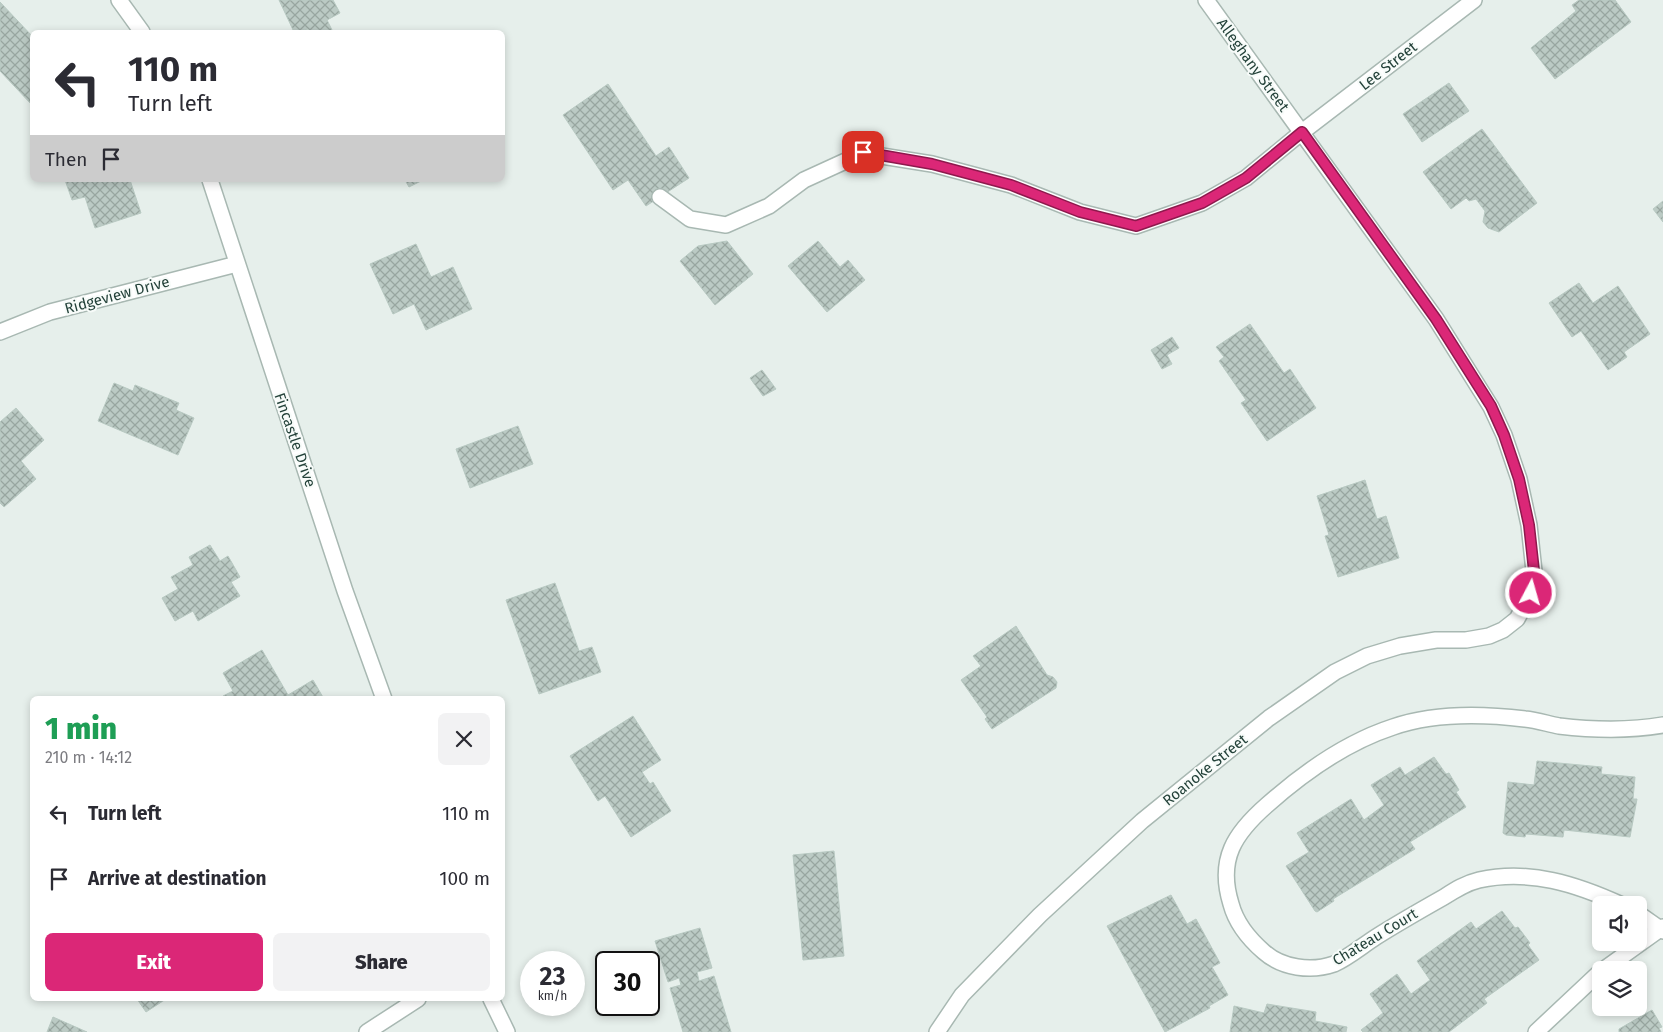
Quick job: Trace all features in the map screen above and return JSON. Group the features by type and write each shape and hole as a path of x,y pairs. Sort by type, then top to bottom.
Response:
{"street":[{"path":"119,0 141,30"},
{"name":"Alleghany Street","path":"1206,0 1436,319 1491,406 1504,435 1519,479 1529,525 1534,571 1528,602"},
{"name":"Lee Street","path":"660,197 690,219 726,224 768,206 804,180 863,152 932,164 1011,185 1080,212 1136,226 1202,203 1246,178 1302,132 1474,0"},
{"name":"Fincastle Drive","path":"211,182 345,591 383,696"},
{"name":"Ridgeview Drive","path":"0,332 50,312 237,264"},
{"name":"Roanoke Street","path":"937,1032 962,995 1040,915 1184,786 1306,691 1335,672 1367,656 1400,646 1436,640 1466,640 1490,636 1503,630 1518,619 1528,602"},
{"name":"Chateau Court","path":"1602,896 1527,875 1507,875 1476,880 1394,925 1336,963 1304,968 1286,965 1270,957 1253,943 1232,909 1226,887 1228,858 1233,844 1245,824 1306,774 1353,745 1393,726 1444,718 1497,717 1601,729 1663,725"},
{"path":"1616,961 1662,929 1647,919"},
{"path":"1536,1032 1592,980"},
{"path":"367,1032 415,1001"},
{"path":"492,1001 507,1032"}],"building":[{"path":"279,0 333,0 340,13 327,20 332,30 293,30"},
{"path":"1579,0 1615,0 1631,22 1555,79 1531,48 1576,11 1572,5"},
{"path":"0,2 30,34 30,103 0,71"},
{"path":"1449,83 1469,111 1422,142 1403,114"},
{"path":"608,84 656,156 669,147 689,178 646,206 628,180 613,190 563,115"},
{"path":"1482,129 1537,203 1499,232 1488,228 1483,222 1485,211 1476,199 1469,201 1466,198 1451,209 1423,172"},
{"path":"66,182 131,182 141,213 95,228 85,197 72,200"},
{"path":"406,182 419,182 409,187"},
{"path":"1663,201 1663,222 1653,209"},
{"path":"727,241 753,274 715,305 680,261 698,246"},
{"path":"818,241 840,267 848,260 865,280 827,312 788,266"},
{"path":"416,244 431,277 453,267 472,309 426,330 414,304 393,314 370,264"},
{"path":"1579,283 1593,303 1618,286 1650,334 1624,352 1627,357 1608,370 1581,331 1572,337 1549,303"},
{"path":"1250,324 1284,373 1290,369 1316,408 1267,441 1241,403 1246,400 1219,361 1224,357 1216,347"},
{"path":"1172,337 1179,348 1167,355 1172,364 1162,369 1151,350"},
{"path":"762,370 776,389 763,396 750,378"},
{"path":"114,383 133,391 135,385 179,403 176,410 194,418 178,455 98,421"},
{"path":"16,408 44,440 21,461 36,479 4,507 0,503 0,422"},
{"path":"518,426 533,464 470,488 456,449"},
{"path":"1365,480 1377,519 1386,516 1399,558 1338,577 1325,536 1329,535 1317,496"},
{"path":"210,545 220,561 228,556 240,577 231,582 240,596 198,621 193,611 175,621 162,598 178,589 171,577 193,565 189,557"},
{"path":"555,583 579,651 592,647 601,672 539,694 506,600"},
{"path":"1016,626 1047,675 1053,677 1057,682 1056,688 992,729 985,719 987,717 961,680 981,666 973,656"},
{"path":"262,650 288,695 313,680 322,696 223,696 233,691 223,673"},
{"path":"633,716 661,760 642,772 650,784 653,782 671,811 631,837 605,796 598,801 570,756"},
{"path":"1434,757 1446,774 1449,773 1459,790 1456,792 1466,807 1410,842 1415,849 1333,899 1334,901 1317,912 1315,911 1286,866 1309,852 1297,833 1351,799 1364,820 1384,805 1371,785 1400,767 1405,775"},
{"path":"1537,761 1602,767 1601,774 1635,777 1633,799 1637,799 1630,837 1564,830 1563,837 1526,834 1525,837 1503,833 1508,782 1534,785"},
{"path":"834,851 844,956 803,960 793,855"},
{"path":"1171,895 1187,924 1196,919 1220,963 1212,967 1228,995 1209,1006 1210,1008 1165,1032 1107,926"},
{"path":"1502,911 1515,928 1518,927 1530,943 1528,945 1539,960 1484,999 1487,1003 1449,1032 1363,1032 1361,1030 1383,1013 1370,994 1397,974 1411,994 1430,980 1417,961 1471,922 1476,929"},
{"path":"700,928 712,968 697,972 699,981 714,976 731,1032 683,1032 670,988 681,985 679,978 668,982 660,951 658,951 655,941"},
{"path":"138,1001 163,1001 146,1012"},
{"path":"1267,1004 1316,1012 1315,1021 1347,1027 1346,1032 1230,1032 1234,1006 1264,1013"},
{"path":"1652,1010 1662,1027 1659,1028 1661,1032 1619,1032 1619,1029 1642,1016 1647,1016 1647,1013"},
{"path":"53,1017 87,1032 47,1032"}],"route":[{"path":"863,152 932,164 1011,185 1046,197 1080,212 1136,226 1202,203 1246,178 1302,132 1364,222 1436,319 1491,406 1504,435 1519,479 1529,525 1534,571 1531,593"}]}
